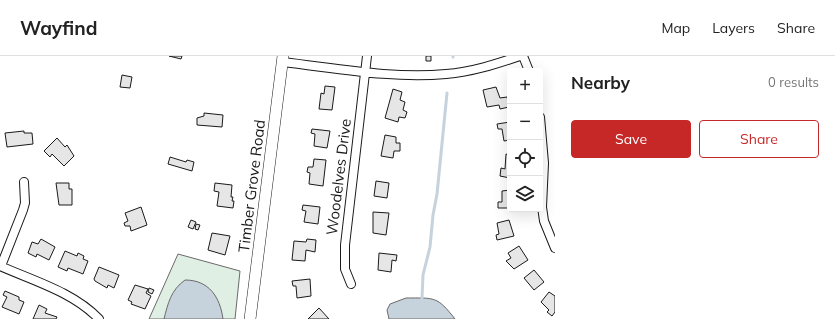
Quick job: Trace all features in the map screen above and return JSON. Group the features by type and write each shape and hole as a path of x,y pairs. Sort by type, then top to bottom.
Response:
{"street":[{"name":"Woodelves Drive","path":"351,284 345,269 345,244 367,56"},
{"path":"282,59 365,72 403,75 447,74 482,68 522,56 528,68"},
{"name":"Timber Grove Road","path":"250,319 282,59"},
{"path":"542,140 544,163 542,208 544,221 555,248"},
{"path":"24,182 25,203 0,266 69,296 99,319"}],"green space":[{"path":"178,254 240,271 235,319 149,319"}],"shaded area":[{"path":"185,280 201,283 212,291 219,304 223,319 164,319 173,293"},
{"path":"406,298 435,300 444,306 455,319 389,319 387,310 390,304"}],"building":[{"path":"169,56 182,56 181,59"},
{"path":"426,56 431,56 431,61 426,61"},
{"path":"122,75 132,77 130,88 120,87"},
{"path":"325,86 335,87 332,110 319,109 321,93 324,94"},
{"path":"496,87 500,98 507,97 507,107 500,109 499,105 487,107 483,90"},
{"path":"393,89 402,92 400,100 405,102 403,110 407,112 405,118 399,117 398,122 385,118"},
{"path":"204,113 223,115 222,127 197,125 197,118 204,116"},
{"path":"507,122 507,140 504,141 502,129 498,129 497,124"},
{"path":"312,129 330,131 327,148 314,146 315,134 311,133"},
{"path":"24,131 24,133 32,133 33,144 7,147 5,133"},
{"path":"385,135 396,137 396,143 400,143 400,151 394,151 393,158 381,156"},
{"path":"57,138 65,147 67,145 74,156 64,166 52,154 50,157 44,151"},
{"path":"506,154 507,177 500,176 501,168 505,169"},
{"path":"170,157 186,162 187,160 194,162 192,171 168,164"},
{"path":"314,159 326,160 323,186 309,184 310,173 307,172 308,167 313,167"},
{"path":"376,181 389,183 387,198 374,196"},
{"path":"56,183 69,183 69,189 72,189 72,205 59,205"},
{"path":"215,183 232,185 231,197 233,197 232,201 234,201 233,208 217,206 219,192 214,191"},
{"path":"507,190 507,208 498,208 498,202 502,202 502,191"},
{"path":"303,205 320,207 318,224 304,222 306,211 302,210"},
{"path":"141,207 147,225 131,231 130,226 125,226 124,223 128,221 125,213"},
{"path":"373,212 389,213 386,235 373,233"},
{"path":"191,220 196,222 193,229 188,227"},
{"path":"509,220 514,236 497,240 496,235 499,234 497,223"},
{"path":"196,224 200,225 198,230 195,229"},
{"path":"212,233 230,236 225,255 208,250"},
{"path":"41,239 55,247 49,260 37,254 36,257 28,253 32,242 38,244"},
{"path":"307,239 316,240 315,252 306,250 305,261 292,260 294,241 306,242"},
{"path":"519,246 528,260 514,269 506,261 511,258 508,253"},
{"path":"65,251 77,256 78,253 84,256 83,259 88,261 83,274 68,268 67,271 58,267"},
{"path":"379,253 397,255 396,261 392,260 391,272 378,270"},
{"path":"99,267 119,275 114,288 108,285 107,288 95,281 94,279"},
{"path":"534,270 544,282 534,290 524,278"},
{"path":"310,279 311,296 297,298 296,286 293,286 292,281"},
{"path":"135,285 148,289 146,293 151,296 145,309 131,304 132,302 128,300"},
{"path":"149,288 154,290 152,294 148,292"},
{"path":"5,291 19,297 19,300 24,302 19,314 2,307 7,297 3,295"},
{"path":"549,292 555,296 555,312 552,316 547,312 549,310 541,302"},
{"path":"39,305 47,309 45,313 57,317 56,319 33,319"},
{"path":"319,308 329,319 308,319"}],"waterway":[{"path":"422,298 423,275 430,247 433,215 437,194 447,93"}]}
